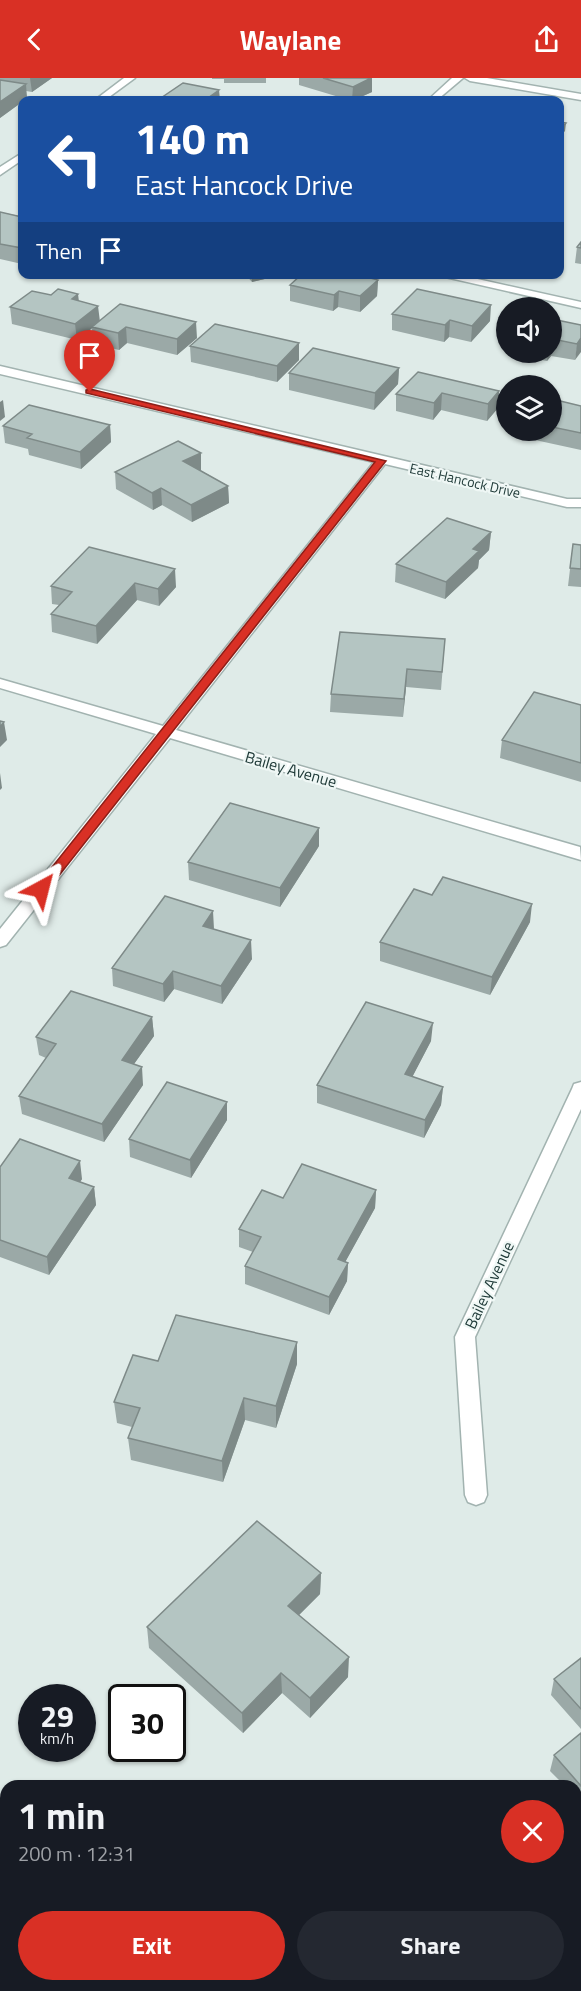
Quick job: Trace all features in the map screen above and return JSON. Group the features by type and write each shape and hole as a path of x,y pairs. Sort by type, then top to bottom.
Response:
{"street":[{"path":"105,96 130,78"},
{"path":"437,96 458,78"},
{"path":"470,78 581,97"},
{"path":"0,172 18,159"},
{"path":"460,279 581,305"},
{"name":"East Hancock Drive","path":"0,370 381,461 556,500 581,503"},
{"path":"0,941 381,461"},
{"name":"Bailey Avenue","path":"0,683 574,851 581,855"},
{"name":"Bailey Avenue","path":"476,1495 465,1337 581,1089"}],"building":[{"path":"323,78 371,78 353,87"},
{"path":"0,80 26,84 0,102"},
{"path":"183,83 219,90 211,96 164,96"},
{"path":"0,212 18,216 18,247 0,244"},
{"path":"297,279 378,280 360,296 339,291 334,295 290,285"},
{"path":"58,289 78,294 72,299 98,306 75,324 10,307 32,291 51,295"},
{"path":"417,289 491,305 472,326 450,320 445,325 392,314"},
{"path":"120,304 196,322 177,339 126,327 118,333 92,327"},
{"path":"562,321 581,325 581,338 577,344 562,341"},
{"path":"215,324 299,343 277,366 190,346"},
{"path":"313,348 399,368 375,393 289,373"},
{"path":"418,372 496,390 496,395 488,404 442,393 434,403 396,394"},
{"path":"562,401 581,406 581,433 562,429"},
{"path":"29,405 110,425 80,452 27,438 32,434 3,426"},
{"path":"178,441 201,453 183,461 228,486 191,505 161,488 152,493 115,472"},
{"path":"447,518 491,532 473,549 479,551 446,582 396,564"},
{"path":"573,544 581,545 581,569 570,568"},
{"path":"89,547 175,569 158,589 135,583 96,626 51,614 72,592 51,586"},
{"path":"340,632 445,639 442,672 407,669 404,699 331,694"},
{"path":"534,692 581,705 581,763 502,740"},
{"path":"230,803 319,828 280,888 188,862"},
{"path":"443,877 532,904 492,977 380,942 414,889 432,895"},
{"path":"165,896 213,911 203,926 251,940 221,986 173,971 163,984 112,968"},
{"path":"71,991 152,1017 122,1060 142,1067 102,1124 19,1096 56,1044 36,1037"},
{"path":"366,1002 433,1023 405,1074 443,1087 425,1120 317,1085"},
{"path":"167,1082 227,1102 190,1160 129,1139"},
{"path":"20,1139 80,1161 69,1178 94,1187 47,1257 0,1240 0,1167"},
{"path":"302,1164 376,1190 338,1259 348,1263 329,1297 245,1266 261,1237 239,1229 262,1190 283,1198"},
{"path":"176,1315 297,1342 276,1406 244,1398 222,1461 128,1438 140,1408 114,1402 133,1355 158,1361"},
{"path":"257,1521 321,1573 288,1606 349,1657 310,1698 281,1673 242,1713 147,1627"},
{"path":"581,1658 581,1709 554,1679"},
{"path":"581,1733 581,1780 576,1780 554,1755"}],"route":[{"path":"41,889 381,461 90,392"}]}
